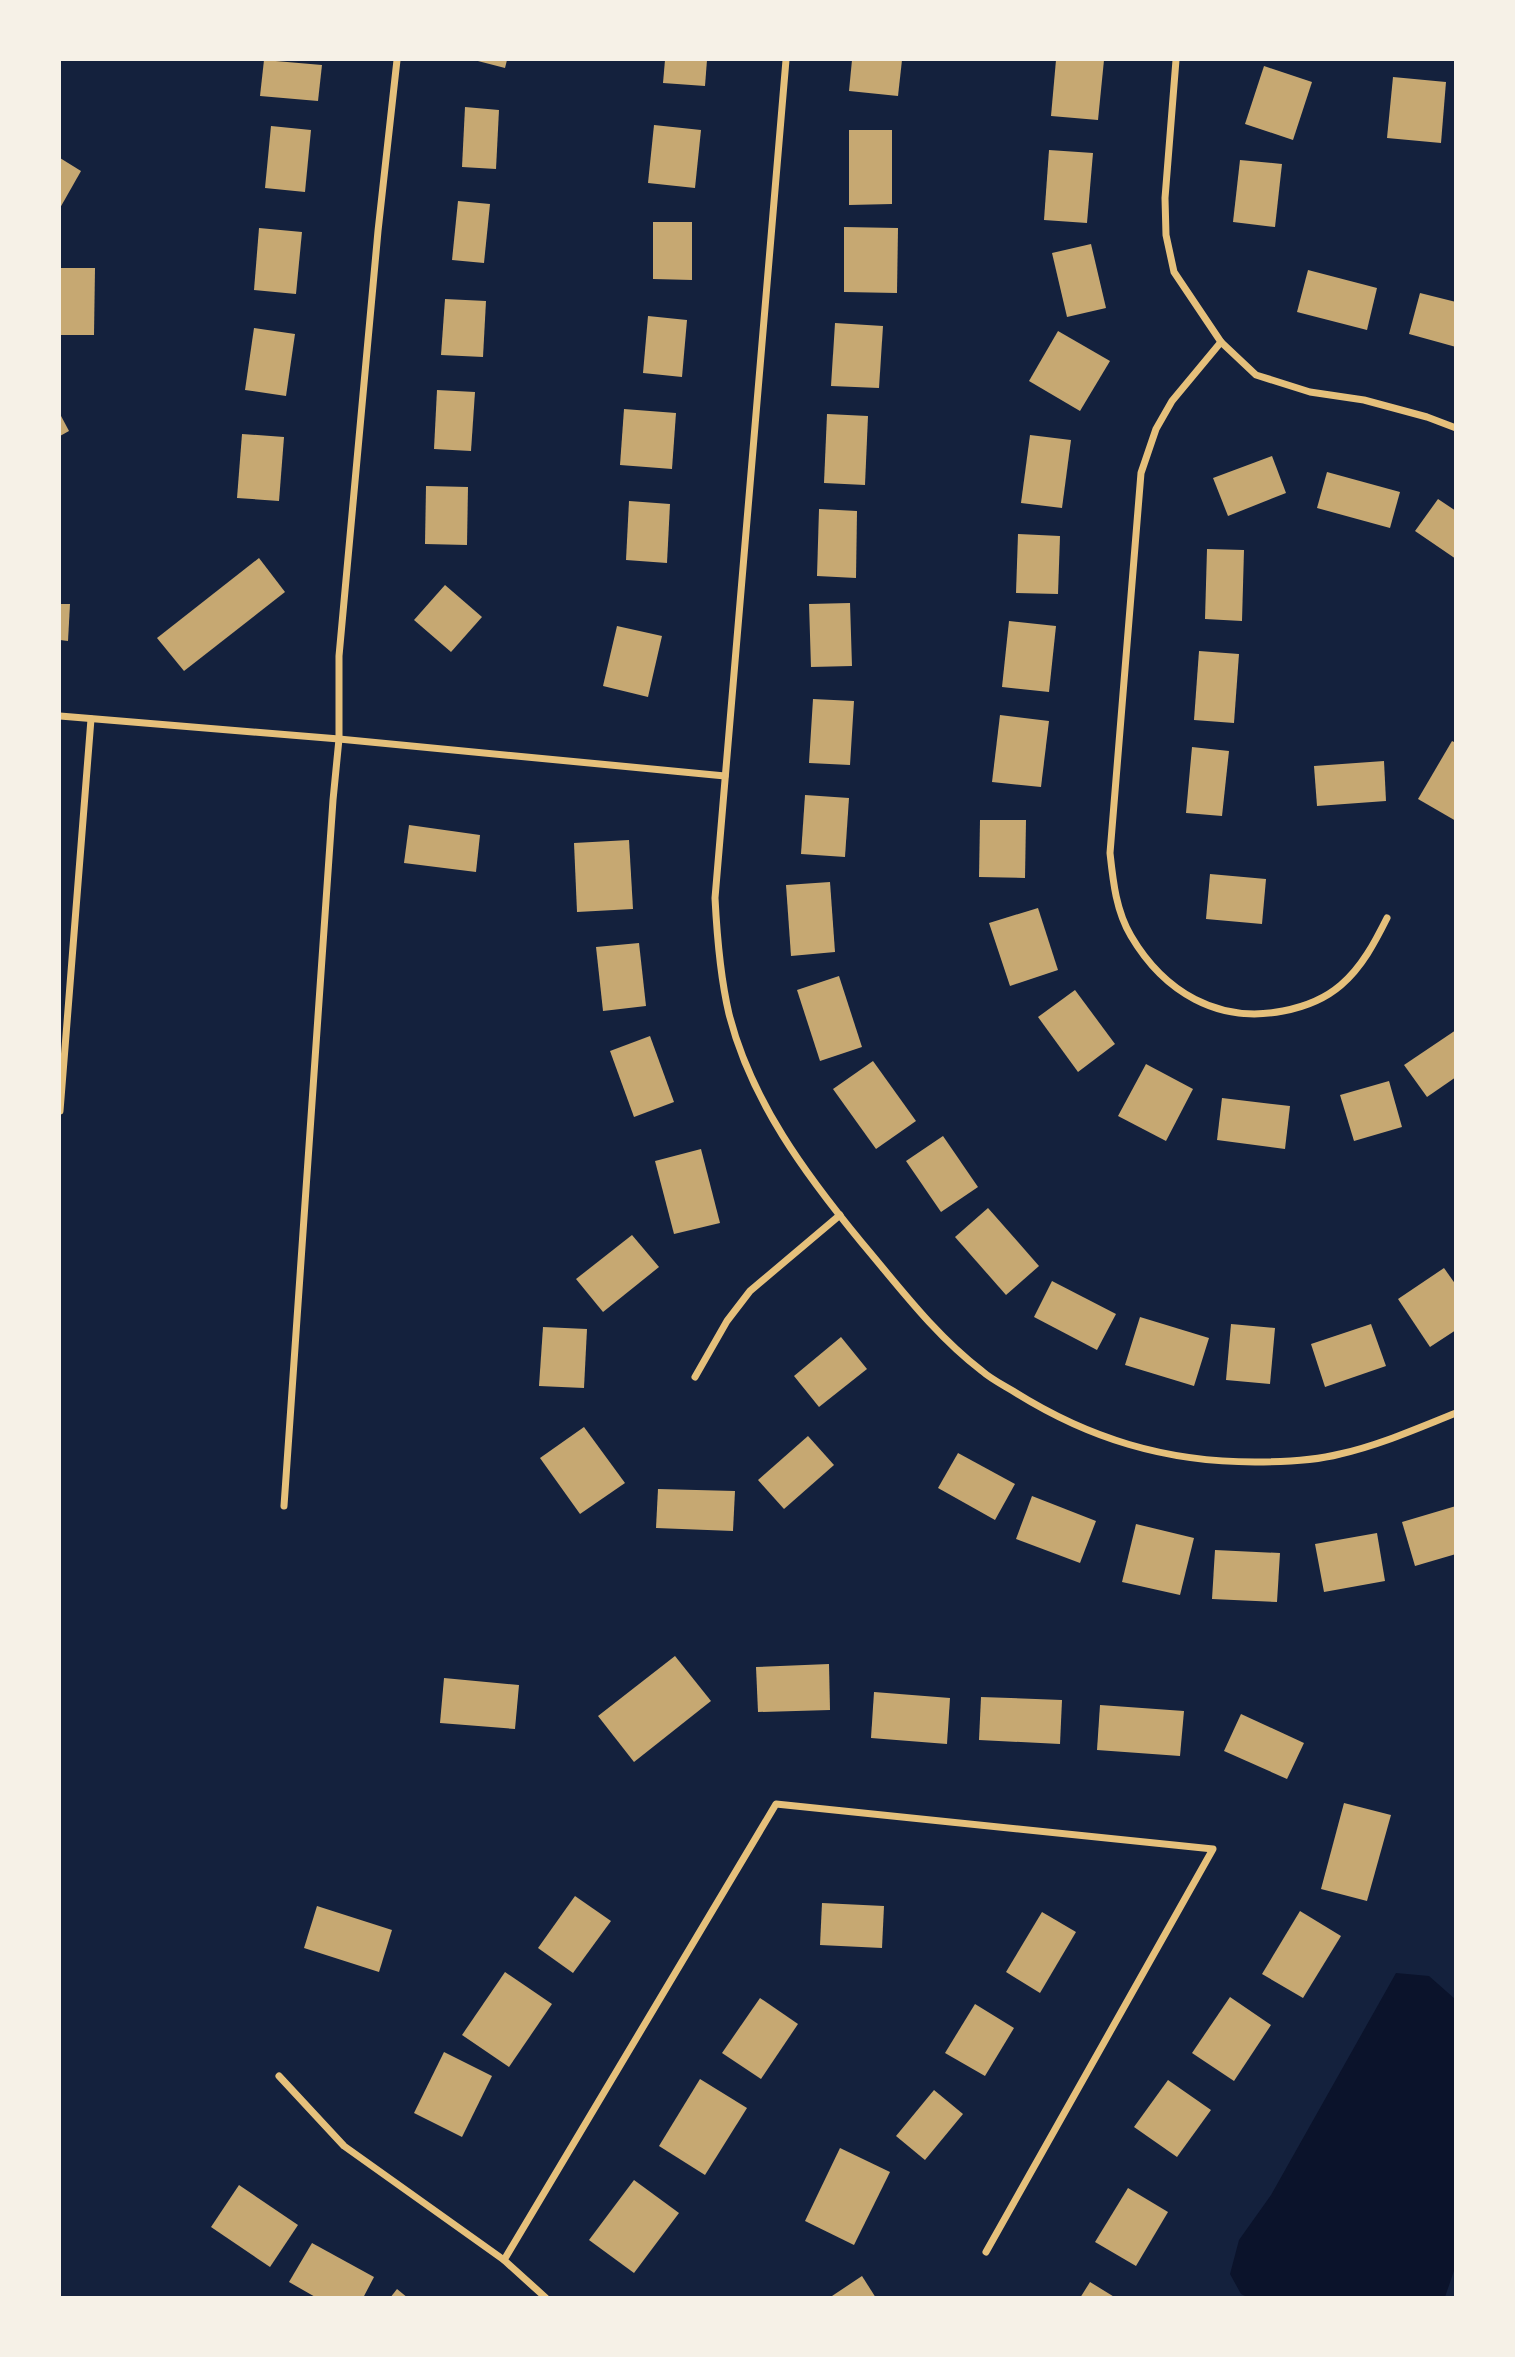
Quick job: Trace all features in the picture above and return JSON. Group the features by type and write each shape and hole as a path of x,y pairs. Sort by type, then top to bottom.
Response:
{"street":[{"path":"284,1506 339,739 340,656 378,231 397,60"},
{"path":"786,60 715,898 717,946 729,1015 751,1075 777,1128 840,1215 941,1336 983,1372 1040,1408 1097,1435 1144,1450 1215,1462 1287,1462 1338,1455 1373,1446 1455,1413"},
{"path":"1176,60 1165,198 1166,236 1174,272 1221,342 1256,374 1310,392 1364,401 1427,417 1455,428"},
{"path":"1221,342 1172,401 1156,429 1141,473 1110,853 1114,892 1130,934 1150,963 1179,991 1208,1006 1239,1014 1266,1014 1304,1007 1341,985 1370,951 1387,918"},
{"path":"60,716 339,739 725,776"},
{"path":"60,1111 91,719"},
{"path":"695,1377 727,1321 750,1291 840,1215"},
{"path":"505,2260 776,1804 1213,1849 986,2252"},
{"path":"279,2076 344,2146 505,2260 546,2298"}],"water":[{"path":"1396,1973 1429,1976 1455,1999 1456,2265 1445,2297 1247,2297 1241,2294 1230,2274 1239,2240 1271,2195"}],"building":[{"path":"264,60 322,65 318,101 260,96"},
{"path":"474,60 507,60 505,68"},
{"path":"665,60 707,60 705,86 663,83"},
{"path":"852,60 902,60 898,96 849,91"},
{"path":"1056,60 1104,60 1098,120 1051,116"},
{"path":"1264,66 1312,82 1293,140 1245,124"},
{"path":"1393,77 1446,82 1441,143 1387,138"},
{"path":"465,107 499,110 496,169 462,167"},
{"path":"654,125 701,130 695,188 648,183"},
{"path":"271,126 311,130 305,192 265,188"},
{"path":"849,130 892,130 892,204 849,205"},
{"path":"1049,150 1093,153 1087,223 1044,220"},
{"path":"60,158 81,171 60,208"},
{"path":"1240,160 1282,164 1275,227 1233,222"},
{"path":"458,201 490,204 484,263 452,260"},
{"path":"653,222 692,222 692,280 653,279"},
{"path":"844,227 898,228 897,293 844,292"},
{"path":"259,228 302,232 296,294 254,290"},
{"path":"1091,244 1106,308 1067,317 1052,253"},
{"path":"60,268 95,268 94,335 60,335"},
{"path":"1308,270 1377,288 1367,330 1297,312"},
{"path":"1420,293 1456,302 1456,347 1409,334"},
{"path":"445,299 486,301 483,357 441,355"},
{"path":"648,316 687,320 682,377 643,373"},
{"path":"835,323 883,326 879,388 831,386"},
{"path":"254,328 295,334 286,396 245,390"},
{"path":"1058,331 1110,361 1080,411 1029,381"},
{"path":"437,390 475,392 471,451 434,449"},
{"path":"624,409 676,413 672,469 620,465"},
{"path":"60,414 69,431 60,436"},
{"path":"827,414 868,416 865,485 824,483"},
{"path":"242,434 284,437 279,501 237,498"},
{"path":"1030,435 1071,440 1062,508 1021,503"},
{"path":"1272,456 1286,493 1228,516 1213,478"},
{"path":"1327,472 1400,492 1390,528 1317,508"},
{"path":"426,486 468,487 467,545 425,544"},
{"path":"1438,499 1456,511 1456,559 1415,531"},
{"path":"629,501 670,504 667,563 626,560"},
{"path":"819,509 857,511 856,578 817,576"},
{"path":"1018,534 1060,536 1058,594 1016,593"},
{"path":"1207,549 1244,550 1242,621 1205,619"},
{"path":"259,558 285,592 184,671 157,638"},
{"path":"445,585 482,617 451,652 414,620"},
{"path":"850,603 852,666 811,667 809,604"},
{"path":"60,604 70,604 68,641 60,640"},
{"path":"1009,621 1056,626 1049,692 1002,687"},
{"path":"617,626 662,636 648,697 603,686"},
{"path":"1199,651 1239,654 1234,723 1194,720"},
{"path":"813,699 854,701 850,765 809,763"},
{"path":"1000,715 1049,721 1041,787 992,782"},
{"path":"1452,741 1456,743 1456,821 1418,799"},
{"path":"1192,747 1229,751 1222,816 1186,813"},
{"path":"1384,761 1386,801 1317,806 1314,766"},
{"path":"805,795 849,798 845,857 801,854"},
{"path":"980,820 1026,820 1025,878 979,877"},
{"path":"409,825 480,835 476,872 404,863"},
{"path":"629,840 633,909 577,912 574,843"},
{"path":"1210,874 1266,879 1262,924 1206,919"},
{"path":"830,882 835,952 791,956 786,885"},
{"path":"1038,908 1058,970 1010,986 989,923"},
{"path":"639,943 646,1006 603,1011 596,947"},
{"path":"839,976 862,1047 820,1061 797,990"},
{"path":"1075,990 1115,1044 1078,1072 1038,1017"},
{"path":"1456,1030 1456,1077 1427,1097 1404,1065"},
{"path":"650,1036 674,1102 634,1117 610,1051"},
{"path":"873,1061 916,1121 876,1149 833,1089"},
{"path":"1146,1064 1193,1089 1166,1141 1118,1116"},
{"path":"1389,1081 1402,1127 1354,1141 1340,1095"},
{"path":"1222,1098 1290,1106 1285,1149 1217,1140"},
{"path":"943,1136 978,1187 941,1212 906,1161"},
{"path":"701,1149 720,1223 674,1234 655,1161"},
{"path":"988,1208 1039,1266 1006,1295 955,1237"},
{"path":"632,1235 659,1267 603,1312 576,1279"},
{"path":"1444,1268 1456,1285 1456,1330 1430,1347 1398,1299"},
{"path":"1052,1281 1116,1314 1097,1350 1034,1317"},
{"path":"1140,1317 1209,1338 1194,1386 1125,1365"},
{"path":"1231,1324 1275,1328 1270,1384 1226,1380"},
{"path":"1371,1324 1386,1366 1325,1387 1311,1344"},
{"path":"543,1327 587,1329 584,1388 539,1386"},
{"path":"841,1337 867,1369 819,1407 794,1376"},
{"path":"584,1427 625,1483 580,1514 540,1458"},
{"path":"808,1436 834,1465 784,1509 758,1480"},
{"path":"958,1453 1015,1484 995,1520 938,1488"},
{"path":"658,1489 735,1491 733,1531 656,1528"},
{"path":"1032,1496 1096,1521 1080,1563 1016,1539"},
{"path":"1456,1506 1456,1554 1415,1566 1402,1522"},
{"path":"1136,1524 1194,1538 1180,1595 1122,1582"},
{"path":"1377,1533 1385,1581 1324,1592 1315,1544"},
{"path":"1215,1550 1280,1553 1277,1602 1212,1599"},
{"path":"675,1656 711,1701 634,1762 598,1716"},
{"path":"829,1664 830,1710 758,1712 756,1667"},
{"path":"444,1678 519,1685 515,1729 440,1723"},
{"path":"874,1692 950,1698 947,1744 871,1738"},
{"path":"981,1697 1062,1700 1060,1744 979,1740"},
{"path":"1100,1705 1184,1711 1180,1756 1097,1750"},
{"path":"1241,1714 1304,1743 1287,1779 1224,1751"},
{"path":"1344,1803 1391,1815 1367,1901 1321,1889"},
{"path":"575,1896 611,1921 573,1973 538,1948"},
{"path":"822,1903 884,1906 882,1948 820,1945"},
{"path":"317,1906 392,1930 379,1972 304,1948"},
{"path":"1300,1911 1341,1936 1303,1998 1262,1974"},
{"path":"1042,1912 1076,1932 1040,1993 1006,1972"},
{"path":"505,1972 552,2004 509,2067 462,2035"},
{"path":"1230,1997 1271,2025 1234,2081 1192,2053"},
{"path":"760,1998 798,2024 761,2079 722,2053"},
{"path":"975,2004 1014,2028 985,2076 945,2053"},
{"path":"444,2052 492,2076 462,2137 414,2113"},
{"path":"700,2079 747,2108 705,2175 659,2146"},
{"path":"1168,2080 1211,2110 1177,2157 1134,2127"},
{"path":"934,2090 963,2114 925,2160 896,2136"},
{"path":"840,2148 890,2172 854,2245 805,2221"},
{"path":"634,2180 679,2213 634,2273 589,2240"},
{"path":"239,2185 298,2225 270,2267 211,2227"},
{"path":"1128,2188 1168,2212 1136,2266 1095,2242"},
{"path":"312,2243 374,2277 363,2298 317,2298 289,2282"},
{"path":"862,2276 876,2298 829,2298"},
{"path":"1090,2282 1116,2298 1080,2298"},
{"path":"397,2289 408,2298 390,2298"}]}
